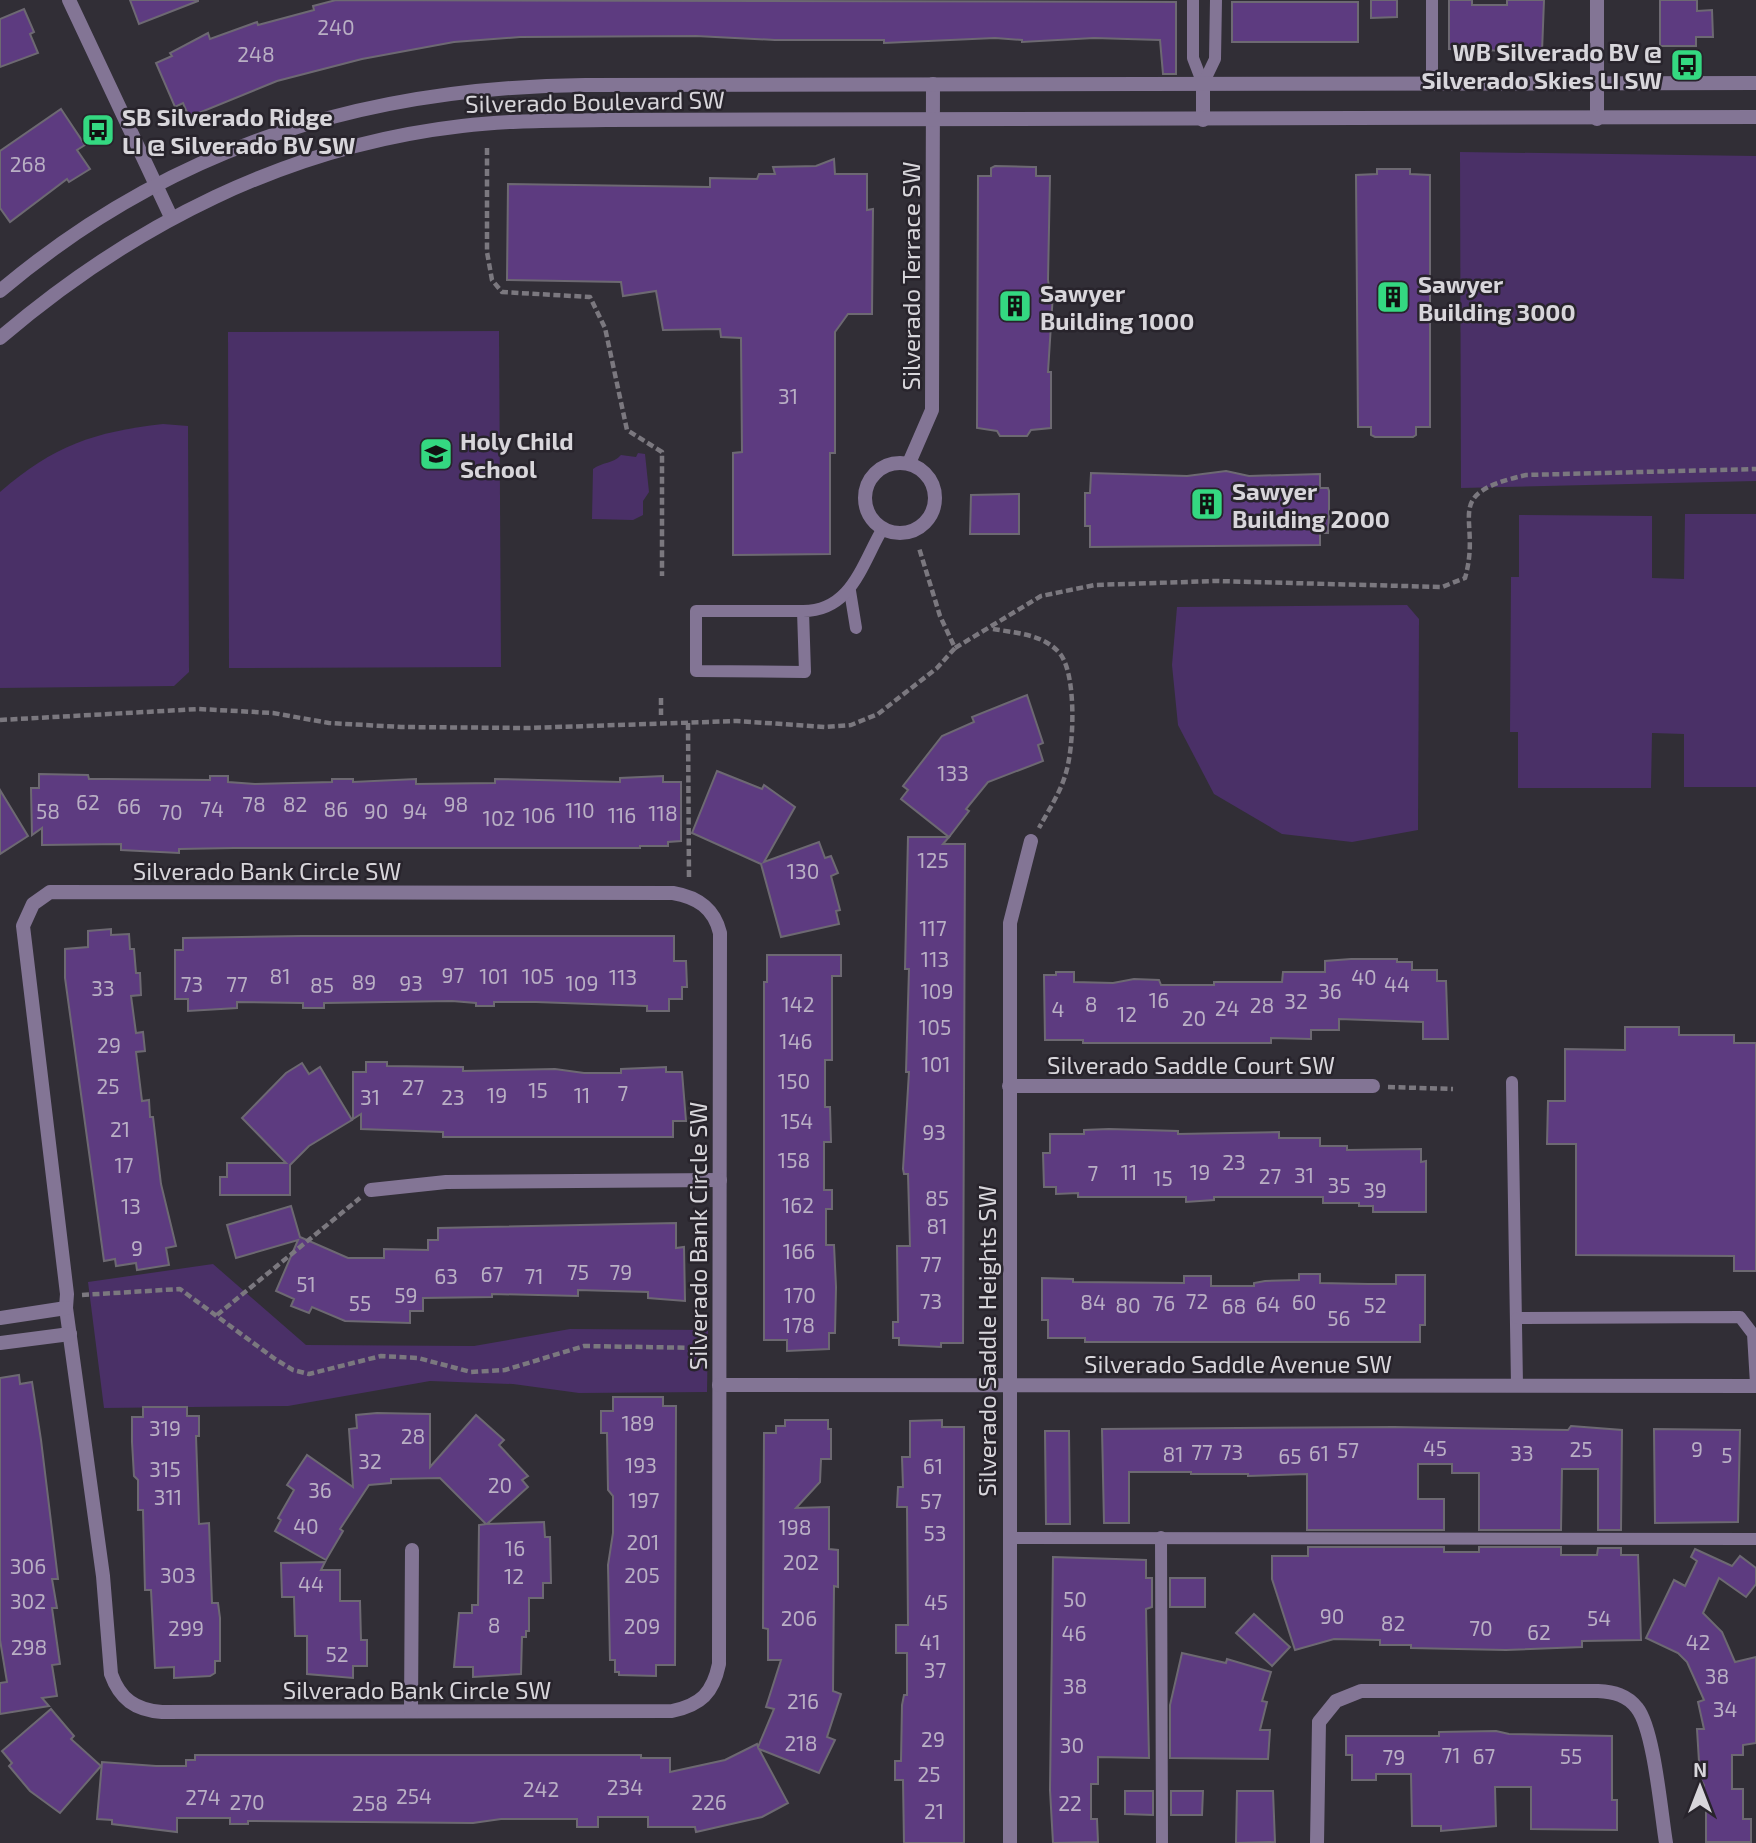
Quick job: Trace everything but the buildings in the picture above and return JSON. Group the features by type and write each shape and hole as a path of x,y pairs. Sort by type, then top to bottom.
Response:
{"street":[{"path":"69,0 171,217"},
{"path":"1597,0 1597,119"},
{"name":"Silverado Boulevard SW","path":"0,291 85,226 156,184 232,149 342,113 452,91 551,85 1756,83"},
{"name":"Silverado Terrace SW","path":"909,463 932,410 933,84"},
{"path":"1203,84 1203,120"},
{"name":"Silverado Boulevard SW","path":"0,338 54,292 120,247 171,217 235,187 301,162 360,145 462,126 550,121 1756,117"},
{"path":"909,463 928,475 933,485 934,508 929,519 910,532 898,533 883,528 870,515 866,504 869,482 886,466 909,463"},
{"name":"Silverado Saddle Heights SW","path":"1010,1843 1010,923 1031,841"},
{"name":"Silverado Bank Circle SW","path":"50,892 673,893 689,896 712,913 720,933 719,1664 712,1690 692,1707 672,1711 162,1712 135,1707 116,1688 111,1674 103,1576 67,1301 23,926 33,904 50,892"},
{"name":"Silverado Saddle Court SW","path":"1009,1086 1373,1086"},
{"path":"370,1190 446,1182 720,1180"},
{"path":"0,1318 67,1301"},
{"path":"0,1343 70,1334"},
{"name":"Silverado Saddle Avenue SW","path":"719,1385 1756,1385"},
{"path":"411,1712 412,1550"},
{"path":"1317,1843 1319,1722 1336,1700 1361,1691 1584,1691 1613,1692 1627,1698 1643,1717 1666,1843"}],"lane":[{"path":"1193,0 1193,58 1203,84"},
{"path":"1203,84 1215,59 1216,0"},
{"path":"1432,0 1432,84"},
{"path":"803,611 805,672 696,671 696,611 803,611 832,606 850,591 883,528"},
{"path":"850,591 856,628"},
{"path":"1513,1082 1517,1385"},
{"path":"1517,1318 1740,1317 1754,1334 1756,1385"},
{"path":"1161,1537 1162,1843"},
{"path":"1009,1538 1756,1539"}],"path":[{"path":"487,148 487,252 492,280 502,292 590,297 605,328 626,430 662,452 662,576"},
{"path":"0,720 199,709 273,713 328,723 401,727 737,721 807,727 852,725 878,714 937,668 955,648 992,629 1041,596 1095,585 1216,581 1441,587 1465,578 1469,566 1469,513 1475,494 1492,483 1526,475 1756,469"},
{"path":"919,548 940,616 955,648"},
{"path":"992,629 1030,635 1048,644 1060,654 1068,670 1071,687 1070,747 1066,774 1055,800 1031,841"},
{"path":"661,698 661,715"},
{"path":"688,723 689,864"},
{"path":"1373,1086 1453,1089"},
{"path":"217,1315 370,1190"},
{"path":"67,1301 180,1289 275,1359 293,1370 309,1374 381,1356 418,1358 471,1372 505,1370 584,1346 719,1347"}],"shaded area":[{"path":"1460,152 1756,156 1756,481 1461,488"},
{"path":"499,331 501,667 229,668 228,332"},
{"path":"163,424 188,426 189,672 174,686 0,688 0,492 39,463 76,443 116,431"},
{"path":"638,453 645,454 649,492 643,501 643,515 633,520 592,519 593,469 621,455 636,457"},
{"path":"1685,514 1756,514 1756,787 1684,787 1684,734 1652,733 1651,788 1518,788 1518,732 1510,732 1511,577 1519,577 1519,515 1652,516 1652,578 1684,579"},
{"path":"1407,605 1419,619 1418,830 1352,842 1282,834 1214,794 1178,725 1172,665 1177,607"},
{"path":"213,1264 306,1345 474,1346 570,1329 708,1330 707,1392 579,1393 513,1384 430,1381 288,1406 104,1408 88,1282"}],"place":[{"name":"WB Silverado BV @ Silverado Skies LI SW","path":"1687,65"},
{"name":"SB Silverado Ridge LI @ Silverado BV SW","path":"98,130"},
{"name":"Sawyer Building 3000","path":"1393,297"},
{"name":"Sawyer Building 1000","path":"1015,306"},
{"name":"Holy Child School","path":"436,454"},
{"name":"Sawyer Building 2000","path":"1207,504"}]}
